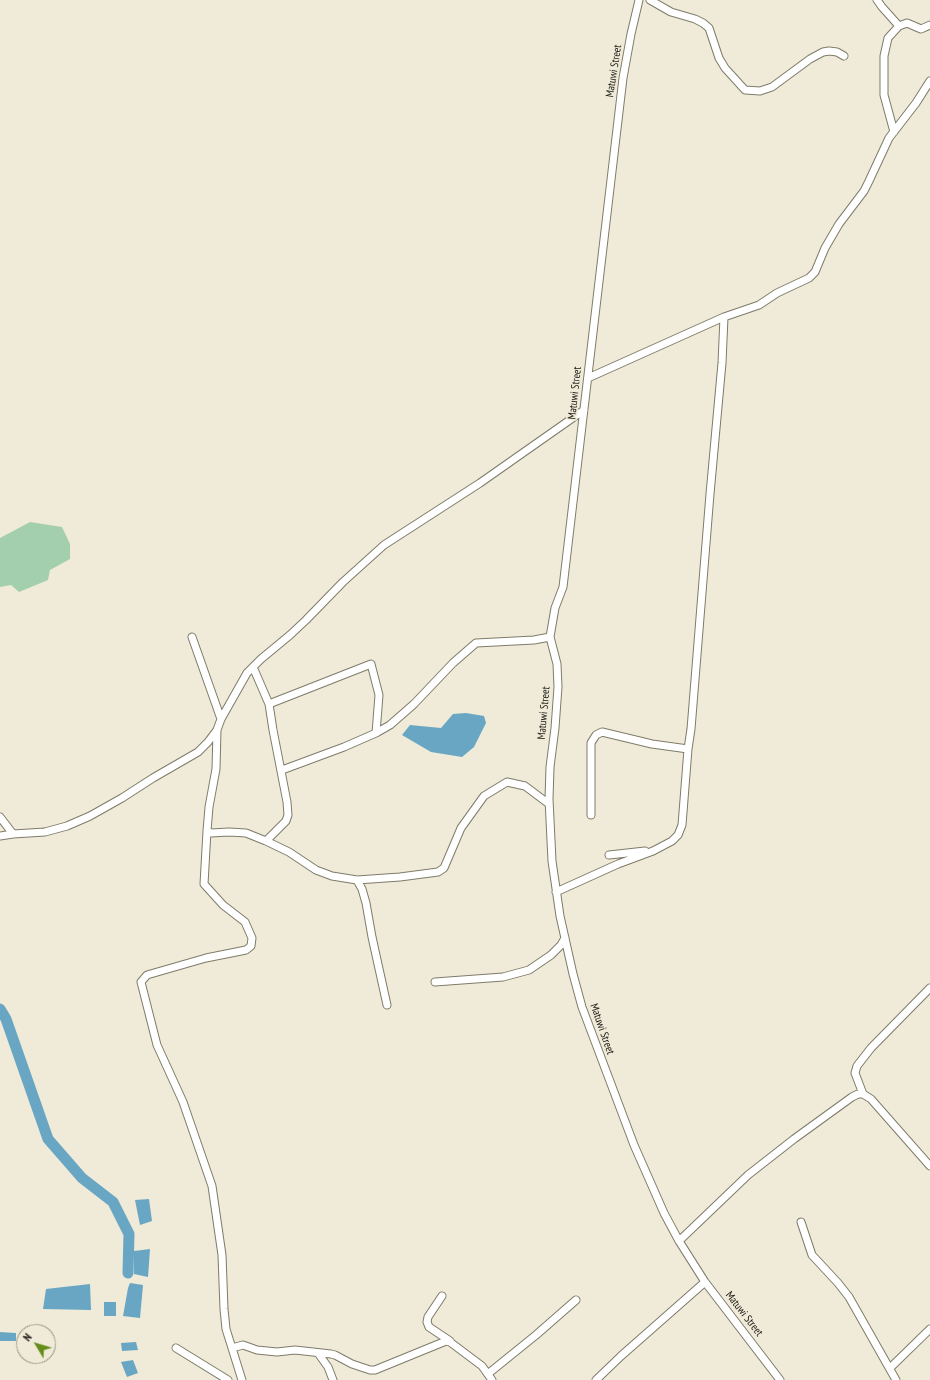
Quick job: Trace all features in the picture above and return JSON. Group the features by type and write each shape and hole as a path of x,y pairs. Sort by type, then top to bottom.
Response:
{"street":[{"name":"Matuwi Street","path":"639,0 623,78 563,587 555,608 550,637 557,664 558,687 550,767 549,804 552,861 556,892 565,938 582,1007 616,1100 651,1185 679,1241 705,1282 780,1380"},
{"path":"650,0 671,12 696,19 709,28 719,58 725,68 745,90 760,91 772,87 810,59 823,52 836,52 844,56"},
{"path":"877,0 899,26"},
{"path":"894,132 884,94 884,56 888,38 899,26 908,23 922,29 930,25"},
{"path":"588,378 724,317 759,305 777,293 806,280 812,275 839,224 869,181 885,144 916,103 930,80"},
{"path":"556,892 672,841 678,835 682,825 722,370 724,317"},
{"path":"242,1380 226,1329 222,1255 212,1186 183,1102 157,1045 141,982 146,975 206,958 246,950 251,946 252,938 245,922 223,904 204,884 209,806 216,769 217,730 221,719 247,673 253,666 290,636 343,582 384,546 480,483 584,410"},
{"path":"192,637 221,719"},
{"path":"282,770 376,733 390,725 414,704 476,643 534,640 550,637"},
{"path":"269,704 371,664 379,695 376,733"},
{"path":"253,666 269,704 282,770 288,815 282,826 266,841"},
{"path":"0,836 45,832 67,826 90,816 198,752 217,730"},
{"path":"591,814 591,744 596,735 602,732 652,744 688,749"},
{"path":"207,831 212,833 246,833 289,852 324,874 357,880 400,877 438,872 444,868 461,828 484,796 507,782 525,786 549,804"},
{"path":"0,817 13,834"},
{"path":"609,855 653,850"},
{"path":"357,880 362,889 366,903 387,1005"},
{"path":"435,982 504,977 529,970 551,956 565,938"},
{"path":"863,1094 855,1073 857,1066 930,988"},
{"path":"679,1241 748,1175 858,1094 863,1094 871,1099 930,1166"},
{"path":"801,1222 812,1255 849,1297 896,1380"},
{"path":"596,1380 705,1282"},
{"path":"442,1296 426,1322 429,1326 482,1366 490,1377 576,1300"},
{"path":"890,1368 930,1329"},
{"path":"232,1348 243,1345 257,1350 277,1352 295,1350 318,1352 336,1355 352,1364 370,1370 375,1370 442,1342 450,1342"},
{"path":"176,1348 228,1380"},
{"path":"318,1352 324,1360 333,1380"}],"green space":[{"path":"30,522 62,527 70,544 70,559 50,570 48,580 19,592 11,585 0,587 0,538"}],"water":[{"path":"466,713 484,716 486,723 474,747 462,757 431,752 402,735 410,725 441,728 453,714"},
{"path":"149,1199 152,1221 140,1225 135,1200"},
{"path":"150,1249 148,1277 134,1274 134,1251"},
{"path":"130,1283 143,1285 140,1318 123,1316"},
{"path":"90,1284 91,1310 43,1309 46,1289"},
{"path":"104,1302 116,1302 116,1316 104,1316"},
{"path":"0,1332 16,1333 16,1341 0,1341"},
{"path":"136,1342 138,1350 122,1351 121,1343"},
{"path":"133,1360 138,1373 127,1377 121,1362"}],"waterway":[{"path":"0,1009 6,1019 48,1139 82,1178 113,1202 129,1234 128,1273"}]}
